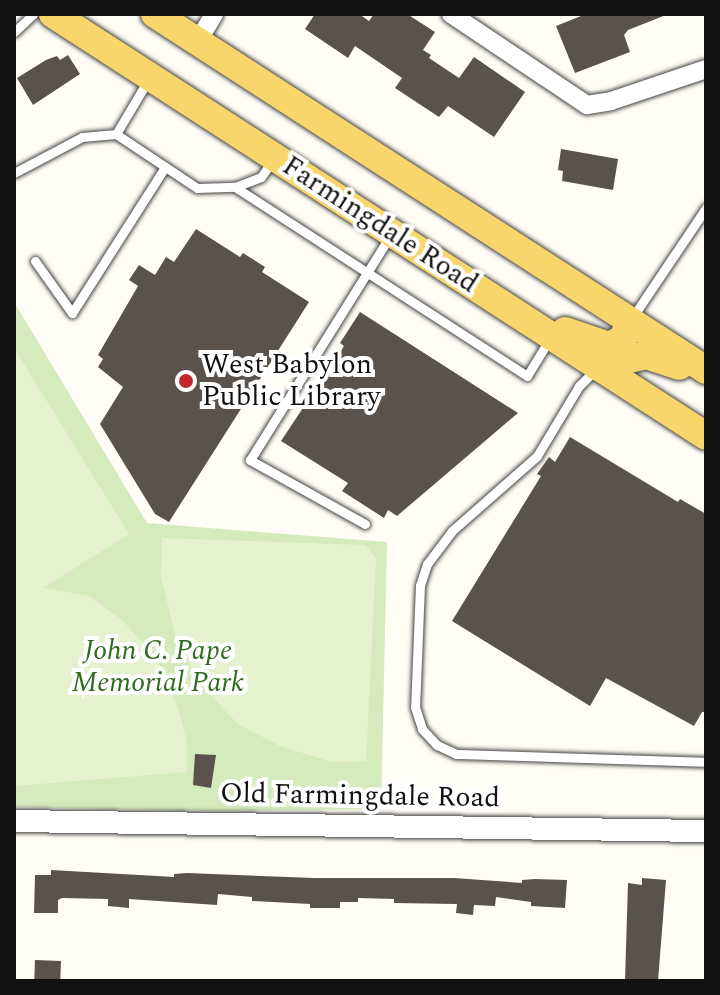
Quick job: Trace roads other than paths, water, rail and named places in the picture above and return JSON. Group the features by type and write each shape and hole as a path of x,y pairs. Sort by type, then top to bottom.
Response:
{"main road":[{"name":"Farmingdale Road","path":"53,14 706,436"},
{"name":"Farmingdale Road","path":"169,18 198,41 706,370"},
{"path":"505,306 600,345 617,344 623,339 630,321"},
{"path":"598,367 646,355 706,376"}],"street":[{"path":"198,41 214,14"},
{"path":"451,14 587,105 611,101 706,69"},
{"name":"Old Farmingdale Road","path":"14,821 706,831"}],"lane":[{"path":"14,32 33,14"},
{"path":"116,134 150,77"},
{"path":"14,173 82,137 116,134 197,188 235,187 261,177 275,157"},
{"path":"35,261 72,313 165,167"},
{"path":"235,187 527,376 552,336"},
{"path":"630,321 645,293 706,208"},
{"path":"365,524 250,460 392,233"},
{"path":"598,367 579,386 537,456 452,531 427,564 420,585 415,707 422,729 437,745 456,754 706,762"}],"place":[{"name":"West Babylon Public Library","path":"186,381"}],"park label":[{"name":"John C. Pape Memorial Park","path":"158,667"}]}
